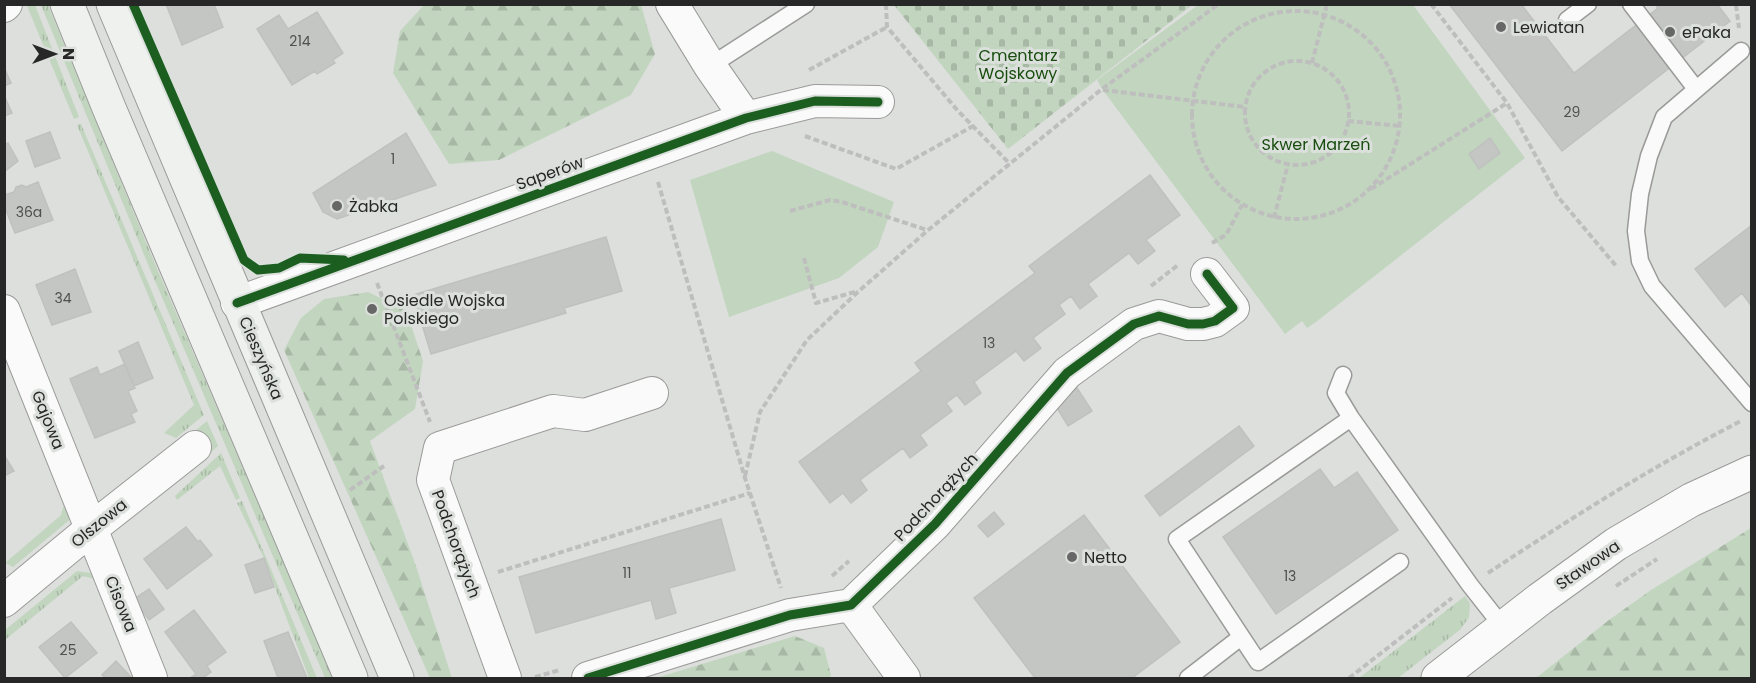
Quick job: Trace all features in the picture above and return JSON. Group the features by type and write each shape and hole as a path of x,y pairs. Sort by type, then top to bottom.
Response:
{"main road":[{"path":"67,4 351,678"},
{"name":"Cieszyńska","path":"113,4 237,303 397,678"}],"street":[{"path":"672,4 710,66 746,118"},
{"name":"Saperów","path":"237,303 746,118 815,101 878,102"},
{"name":"Podchorążych","path":"851,605 935,524 1067,372 1134,324 1159,316 1188,324 1203,324 1215,321 1233,308 1198,261"},
{"name":"Gajowa","path":"4,311 91,529"},
{"name":"Podchorążych","path":"516,677 433,480 440,448 553,411 585,415 652,393"},
{"name":"Olszowa","path":"4,601 195,447"},
{"name":"Stawowa","path":"1438,678 1616,544 1691,500 1752,472"},
{"name":"Cisowa","path":"91,529 151,678"},
{"path":"579,673 790,615 851,605 904,678"}],"lane":[{"path":"710,66 806,4"},
{"path":"1567,20 1588,4"},
{"path":"1631,4 1696,89"},
{"path":"1741,51 1664,117 1649,156 1640,194 1636,231 1640,261 1652,286 1752,403"},
{"path":"1343,375 1336,393 1351,418 1470,585 1503,627"},
{"path":"1351,418 1177,538 1258,662 1400,562"},
{"path":"1188,678 1241,637"}],"path":[{"path":"886,4 887,27 973,126 1010,164"},
{"path":"745,478 760,412 807,340 927,231 1102,90 1219,4"},
{"path":"1312,63 1327,4"},
{"path":"1431,4 1507,103 1558,197 1618,268"},
{"path":"1368,191 1383,172 1394,150 1400,126 1399,97 1390,69 1374,45 1351,26 1324,14 1295,9 1265,14 1238,27 1216,46 1200,72 1192,100 1192,131 1201,160 1218,185 1242,205 1257,213 1275,218 1308,219 1340,210 1507,103"},
{"path":"1294,61 1312,63 1336,79 1344,92 1348,106 1348,121 1343,137 1333,150 1319,160 1304,164 1288,164 1273,159 1260,150 1251,137 1246,122 1245,107 1251,90 1261,75 1276,65 1294,61"},
{"path":"1102,90 1245,107"},
{"path":"1348,121 1400,126"},
{"path":"797,134 896,169 973,126"},
{"path":"1275,218 1288,164"},
{"path":"657,177 745,478 790,615"},
{"path":"790,211 830,201 842,202 927,231"},
{"path":"1144,291 1198,261 1226,235 1242,205"},
{"path":"804,258 816,303 859,291"},
{"path":"376,281 430,423"},
{"path":"1349,678 1470,585 1576,515 1690,447 1744,419"},
{"path":"342,496 384,466"},
{"path":"487,576 750,493"},
{"path":"1606,592 1660,557"},
{"path":"826,581 853,558"},
{"path":"516,677 579,673"}],"green space":[{"path":"425,4 641,5 655,54 631,95 499,160 449,164 393,73 400,31"},
{"path":"35,5 79,117 74,119 27,6"},
{"path":"41,5 48,5 158,271 334,678 325,678 152,274"},
{"name":"Cmentarz Wojskowy","path":"894,5 1192,5 1008,149"},
{"name":"Skwer Marzeń","path":"1198,5 1413,5 1525,158 1316,322 1307,328 1302,321 1285,334 1097,80"},
{"path":"81,124 204,415 176,438 164,433 194,405 77,125"},
{"path":"772,151 894,202 878,247 839,278 729,317 690,180"},
{"path":"368,292 406,310 423,361 415,409 370,441 416,566 452,678 430,678 284,350 301,318 324,299"},
{"path":"207,421 218,446 207,456 190,435"},
{"path":"221,453 240,498 236,500 220,466 177,500 175,496"},
{"path":"65,501 73,517 13,567 5,563 61,515"},
{"path":"242,501 317,678 309,678 264,558 237,503"},
{"path":"1751,528 1751,678 1536,678 1651,590"},
{"path":"77,571 91,573 98,580 83,576 5,640 5,630"},
{"path":"1465,596 1470,603 1469,617 1461,629 1398,678 1359,678"},
{"path":"795,636 824,648 831,675 829,678 656,678"}],"building":[{"path":"166,4 214,4 223,27 182,45"},
{"path":"1449,4 1521,4 1574,73 1658,8 1655,4 1717,4 1730,21 1562,151"},
{"path":"317,12 343,53 333,60 335,63 317,74 315,71 292,85 257,29 279,15 288,29"},
{"path":"4,67 11,83 4,86"},
{"path":"4,95 12,113 4,116"},
{"path":"50,132 60,158 35,167 26,141"},
{"path":"406,133 436,185 337,219 323,212 313,193"},
{"path":"1490,138 1500,153 1479,169 1469,154"},
{"path":"8,143 18,161 4,172 4,145"},
{"path":"1150,175 1180,215 1146,240 1155,251 1138,264 1129,253 1088,284 1097,296 1080,309 1071,296 1059,305 1065,314 1033,338 1041,348 1024,361 1016,351 974,382 981,393 965,405 957,395 946,403 952,411 920,435 927,445 910,458 903,448 860,480 867,490 851,503 843,493 830,503 799,462 921,371 915,363 1035,273 1029,266"},
{"path":"38,182 53,220 15,233 4,205 4,195 14,192 16,187 22,185 26,187"},
{"path":"1752,225 1752,302 1750,304 1742,293 1725,307 1695,269"},
{"path":"606,237 622,291 564,308 566,313 431,354 413,295"},
{"path":"75,269 91,312 52,325 36,285"},
{"path":"138,342 153,378 134,386 119,351"},
{"path":"125,364 135,388 128,391 137,411 131,414 135,422 95,438 70,379 97,367 100,375"},
{"path":"1077,388 1092,411 1068,426 1054,403"},
{"path":"1239,426 1254,446 1160,516 1145,496"},
{"path":"4,455 14,471 4,476"},
{"path":"1320,469 1334,488 1357,472 1398,530 1276,614 1223,537"},
{"path":"994,512 1004,524 988,537 978,526"},
{"name":"Netto","path":"1084,515 1180,642 1132,678 1035,678 974,598"},
{"path":"721,519 735,570 669,588 676,613 656,619 651,600 536,633 519,577"},
{"path":"186,527 212,555 167,589 144,559"},
{"path":"264,558 274,587 255,593 245,565"},
{"path":"149,589 164,609 149,620 134,599"},
{"path":"194,610 226,652 207,666 211,672 203,678 190,678 196,674 165,632"},
{"path":"71,622 97,653 65,678 39,647"},
{"path":"288,632 307,678 278,678 264,641"},
{"path":"116,661 130,678 106,678 102,675"}],"cycle path":[{"path":"133,4 244,260 258,270 279,268 300,258 344,260"},
{"path":"237,303 746,118 815,101 878,102"},
{"path":"588,678 790,615 851,605 935,524 1067,373 1134,324 1159,316 1188,324 1203,324 1215,321 1233,308 1207,274"}],"place":[{"name":"Lewiatan","path":"1501,27"},
{"name":"ePaka","path":"1670,32"},
{"name":"Żabka","path":"337,206"},
{"name":"Osiedle Wojska Polskiego","path":"372,309"},
{"name":"Netto","path":"1072,557"}]}
